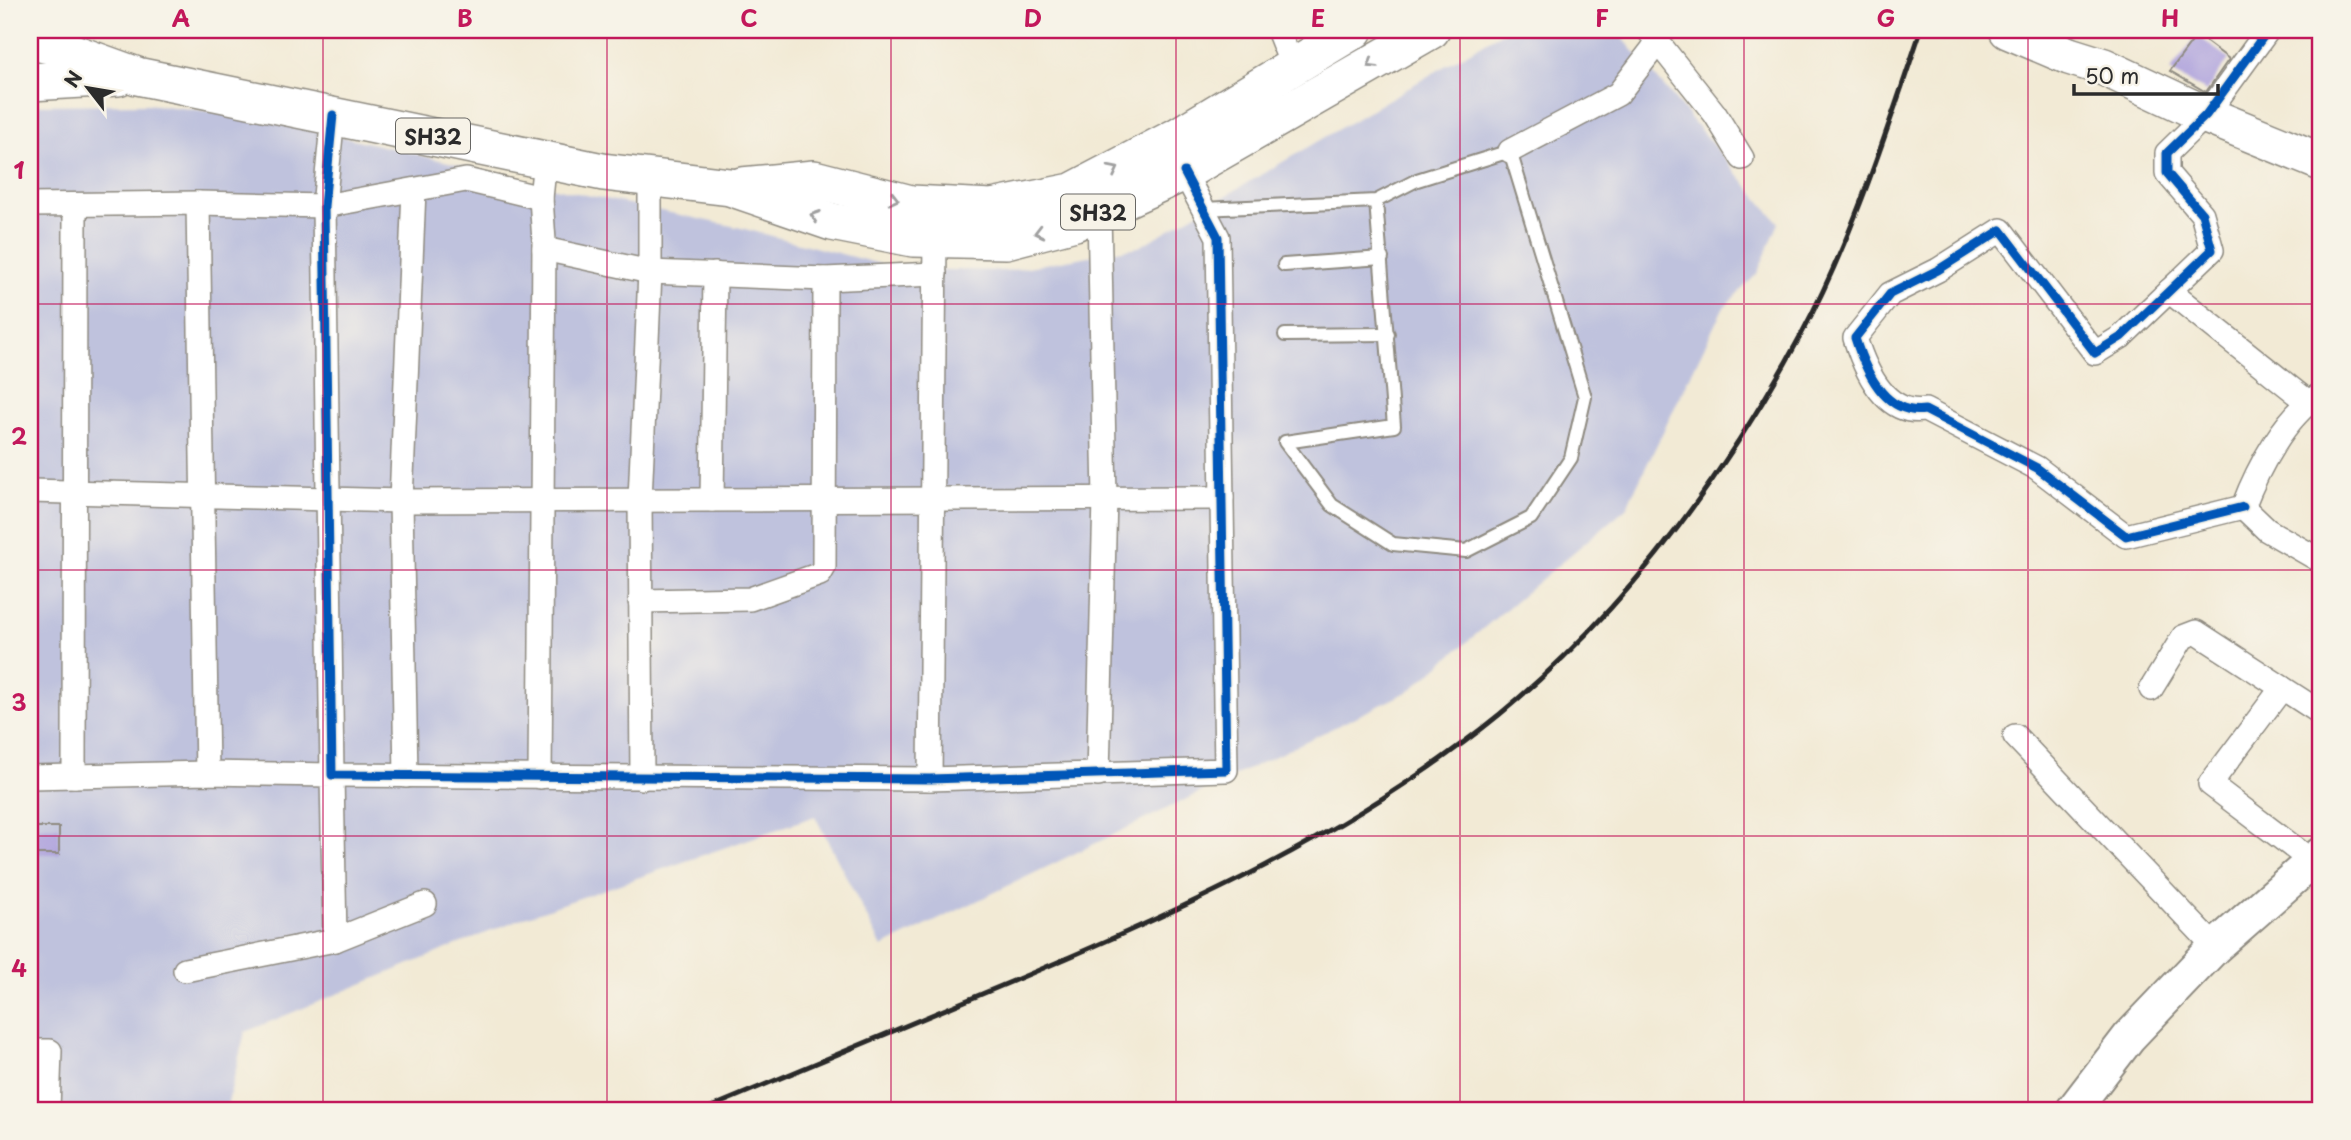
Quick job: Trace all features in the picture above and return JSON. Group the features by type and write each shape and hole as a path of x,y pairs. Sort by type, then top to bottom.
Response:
{"main road":[{"name":"SH32","path":"30,41 137,76 545,160 650,178 730,187 814,179 911,204 992,208 1072,192 1175,138 1353,30"},
{"name":"SH32","path":"730,187 832,222 913,238 1006,240 1074,222 1184,172 1431,30"},
{"path":"2008,30 2069,57 2104,67 2206,115 2321,162"},
{"path":"2039,30 2075,47 2104,67"},
{"name":"SH32","path":"30,82 137,76"}],"street":[{"path":"1279,30 1293,68"},
{"path":"2243,508 2126,536 2037,468 1926,410 1911,412 1891,404 1864,365 1855,338 1890,294 1938,270 2001,230 2095,353 2121,337 2212,250 2202,214 2167,173 2167,153 2206,115 2268,30"},
{"path":"1510,150 1618,94 1653,36 1715,114 1742,158"},
{"path":"333,115 324,206 326,500 335,940"},
{"path":"541,777 544,249 541,198 545,160"},
{"path":"30,777 207,772 930,779 1226,771 1218,237 1184,172"},
{"path":"642,778 640,500 650,271 650,178"},
{"path":"30,205 198,203 324,206 466,180 541,198"},
{"path":"406,776 401,501 414,190"},
{"path":"198,203 207,772"},
{"path":"74,776 75,205"},
{"path":"1098,775 1105,498 1099,211"},
{"path":"930,779 935,239"},
{"path":"544,249 650,271 825,279 935,274"},
{"path":"712,500 715,274"},
{"path":"639,601 750,599 820,574 824,567 825,279"},
{"path":"2169,291 2315,398 2257,468 2243,508"},
{"path":"30,491 401,501 1222,498"},
{"path":"2243,508 2267,530 2321,561"},
{"path":"2151,689 2183,637 2196,632 2321,713"},
{"path":"2073,1110 2129,1037 2215,947 2317,858 2210,784 2282,688"},
{"path":"2015,736 2215,947"},
{"path":"185,970 335,940 425,904"},
{"path":"30,1051 50,1051 48,1110"}],"lane":[{"path":"1203,209 1330,206 1376,201 1417,180 1510,150 1585,397 1571,458 1531,518 1466,551 1393,544 1332,505 1285,442 1394,426 1376,201"},
{"path":"1284,265 1382,258"},
{"path":"1285,335 1388,334"}],"shaded area":[{"path":"1506,30 1616,30 1779,223 1757,274 1723,308 1626,508 1409,691 882,947 815,816 522,918 245,1032 226,1110 30,1110 30,105 147,104 266,118 572,192 741,228 899,269 1006,271 1139,247"}],"building":[{"path":"2197,35 2229,59 2206,92 2170,71"},
{"path":"30,827 59,827 59,854 30,854"}],"railway":[{"path":"704,1110 1077,954 1266,865 1327,832 1444,757 1546,674 1590,631 1669,538 1706,489 1772,386 1820,297 1853,222 1921,30"}],"cycle path":[{"path":"2243,507 2126,536 2037,468 1925,410 1911,410 1888,398 1871,376 1855,338 1890,294 1938,270 2001,230 2095,353 2121,337 2212,250 2202,214 2167,173 2167,153 2206,115 2268,30"},
{"path":"333,115 324,206 332,775 930,779 1226,770 1218,237 1184,172"}]}
